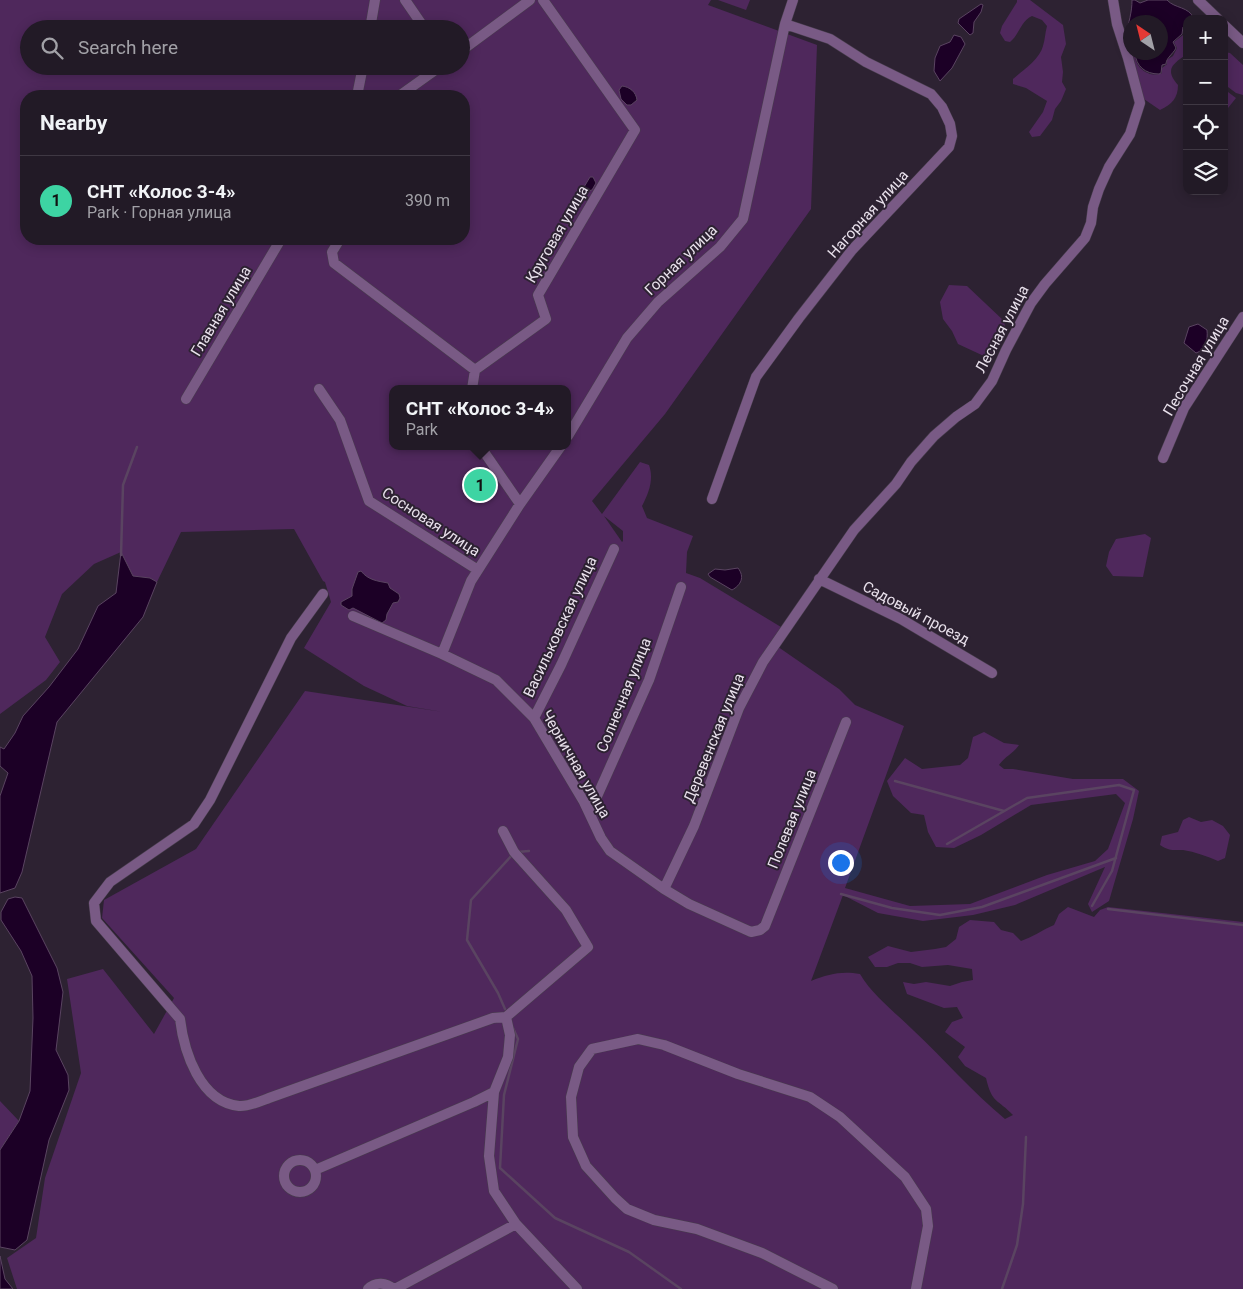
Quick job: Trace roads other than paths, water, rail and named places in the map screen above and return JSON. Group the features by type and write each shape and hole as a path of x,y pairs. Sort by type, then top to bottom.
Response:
{"street":[{"path":"372,20 375,0"},
{"path":"405,0 419,20"},
{"path":"470,43 517,4 530,0"},
{"name":"Круговая улица","path":"475,370 546,319 538,295 635,130 543,0"},
{"name":"Горная улица","path":"571,431 627,338 658,302 720,247 742,219 785,24 793,0"},
{"name":"Лесная улица","path":"822,581 854,530 896,484 934,436 974,404 992,381 1031,303 1085,238 1091,223 1098,189 1130,134 1140,103 1117,24 1113,0"},
{"path":"1198,0 1214,15"},
{"name":"Нагорная улица","path":"712,499 756,377 852,250 949,147 952,136 950,124 942,107 931,94 866,62 830,39 785,24"},
{"path":"1228,29 1243,43"},
{"path":"358,90 361,75"},
{"path":"407,90 428,75"},
{"name":"Главная улица","path":"186,399 278,245"},
{"path":"336,245 332,252 334,263 475,370 473,385"},
{"name":"Песочная улица","path":"1163,458 1184,408 1243,317"},
{"name":"Сосновая улица","path":"319,389 340,420 369,500 478,570"},
{"path":"483,450 520,504"},
{"path":"442,654 471,581 520,504 558,450"},
{"name":"Васильковская улица","path":"534,718 561,665 614,549"},
{"name":"Садовый проезд","path":"822,581 902,619 992,673"},
{"name":"Деревенская улица","path":"664,889 694,826 739,708 751,684 763,662 822,581"},
{"name":"Солнечная улица","path":"590,812 649,680 681,587"},
{"path":"323,594 291,638 210,800 194,824 110,882 94,902 96,921 180,1019 182,1039 202,1084 219,1100 240,1107 493,1018 508,1016 588,946 566,910 514,852 503,831"},
{"name":"Черничная улица","path":"353,616 442,654 496,680 534,718 590,812 601,838 610,851 664,889 696,908 751,932 760,930 765,926"},
{"name":"Полевая улица","path":"765,926 846,722"},
{"path":"508,1016 510,1034 508,1057 494,1092 489,1156 494,1191 516,1224 577,1289"},
{"path":"833,1289 762,1253 697,1229 654,1220 627,1209 615,1198 586,1166 573,1137 571,1097 579,1066 592,1049 638,1038 664,1045 738,1074 810,1097 840,1117 905,1177 926,1209 928,1226 916,1289"},
{"path":"314,1170 494,1092"},
{"path":"368,1289 378,1283 395,1289 516,1224"}],"waterway":[{"path":"121,555 123,485 137,447"},
{"path":"895,781 1004,811"},
{"path":"947,844 1027,798 1119,785 1134,790 1112,871 1092,906"},
{"path":"517,852 529,851"},
{"path":"505,1009 498,993 467,940 471,900 513,854"},
{"path":"841,894 892,908 940,915 982,907 1116,858"},
{"path":"1108,909 1243,925"},
{"path":"513,1028 518,1039 504,1095 500,1168 555,1218 629,1252 681,1289"},
{"path":"1002,1289 1017,1245 1023,1204 1026,1137"}],"place":[{"name":"СНТ «Колос 3-4»","path":"480,485"}]}
